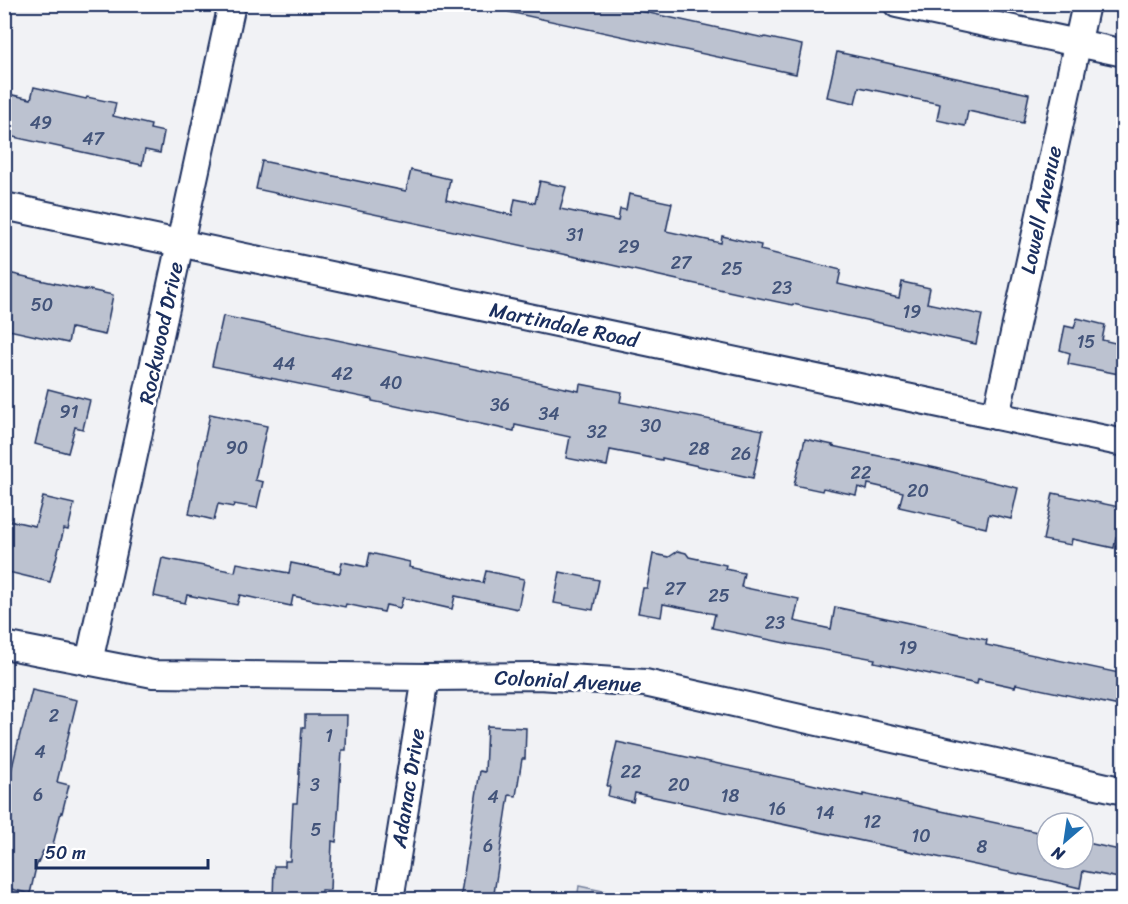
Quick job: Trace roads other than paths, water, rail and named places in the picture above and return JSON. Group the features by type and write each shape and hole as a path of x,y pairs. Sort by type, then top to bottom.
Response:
{"street":[{"name":"Rockwood Drive","path":"89,662 232,4"},
{"path":"897,4 1124,53"},
{"name":"Lowell Avenue","path":"996,416 1086,4"},
{"name":"Martindale Road","path":"4,206 1124,443"},
{"name":"Colonial Avenue","path":"4,645 153,674 538,676 645,683 1124,790"},
{"name":"Adanac Drive","path":"390,900 426,677"}]}
